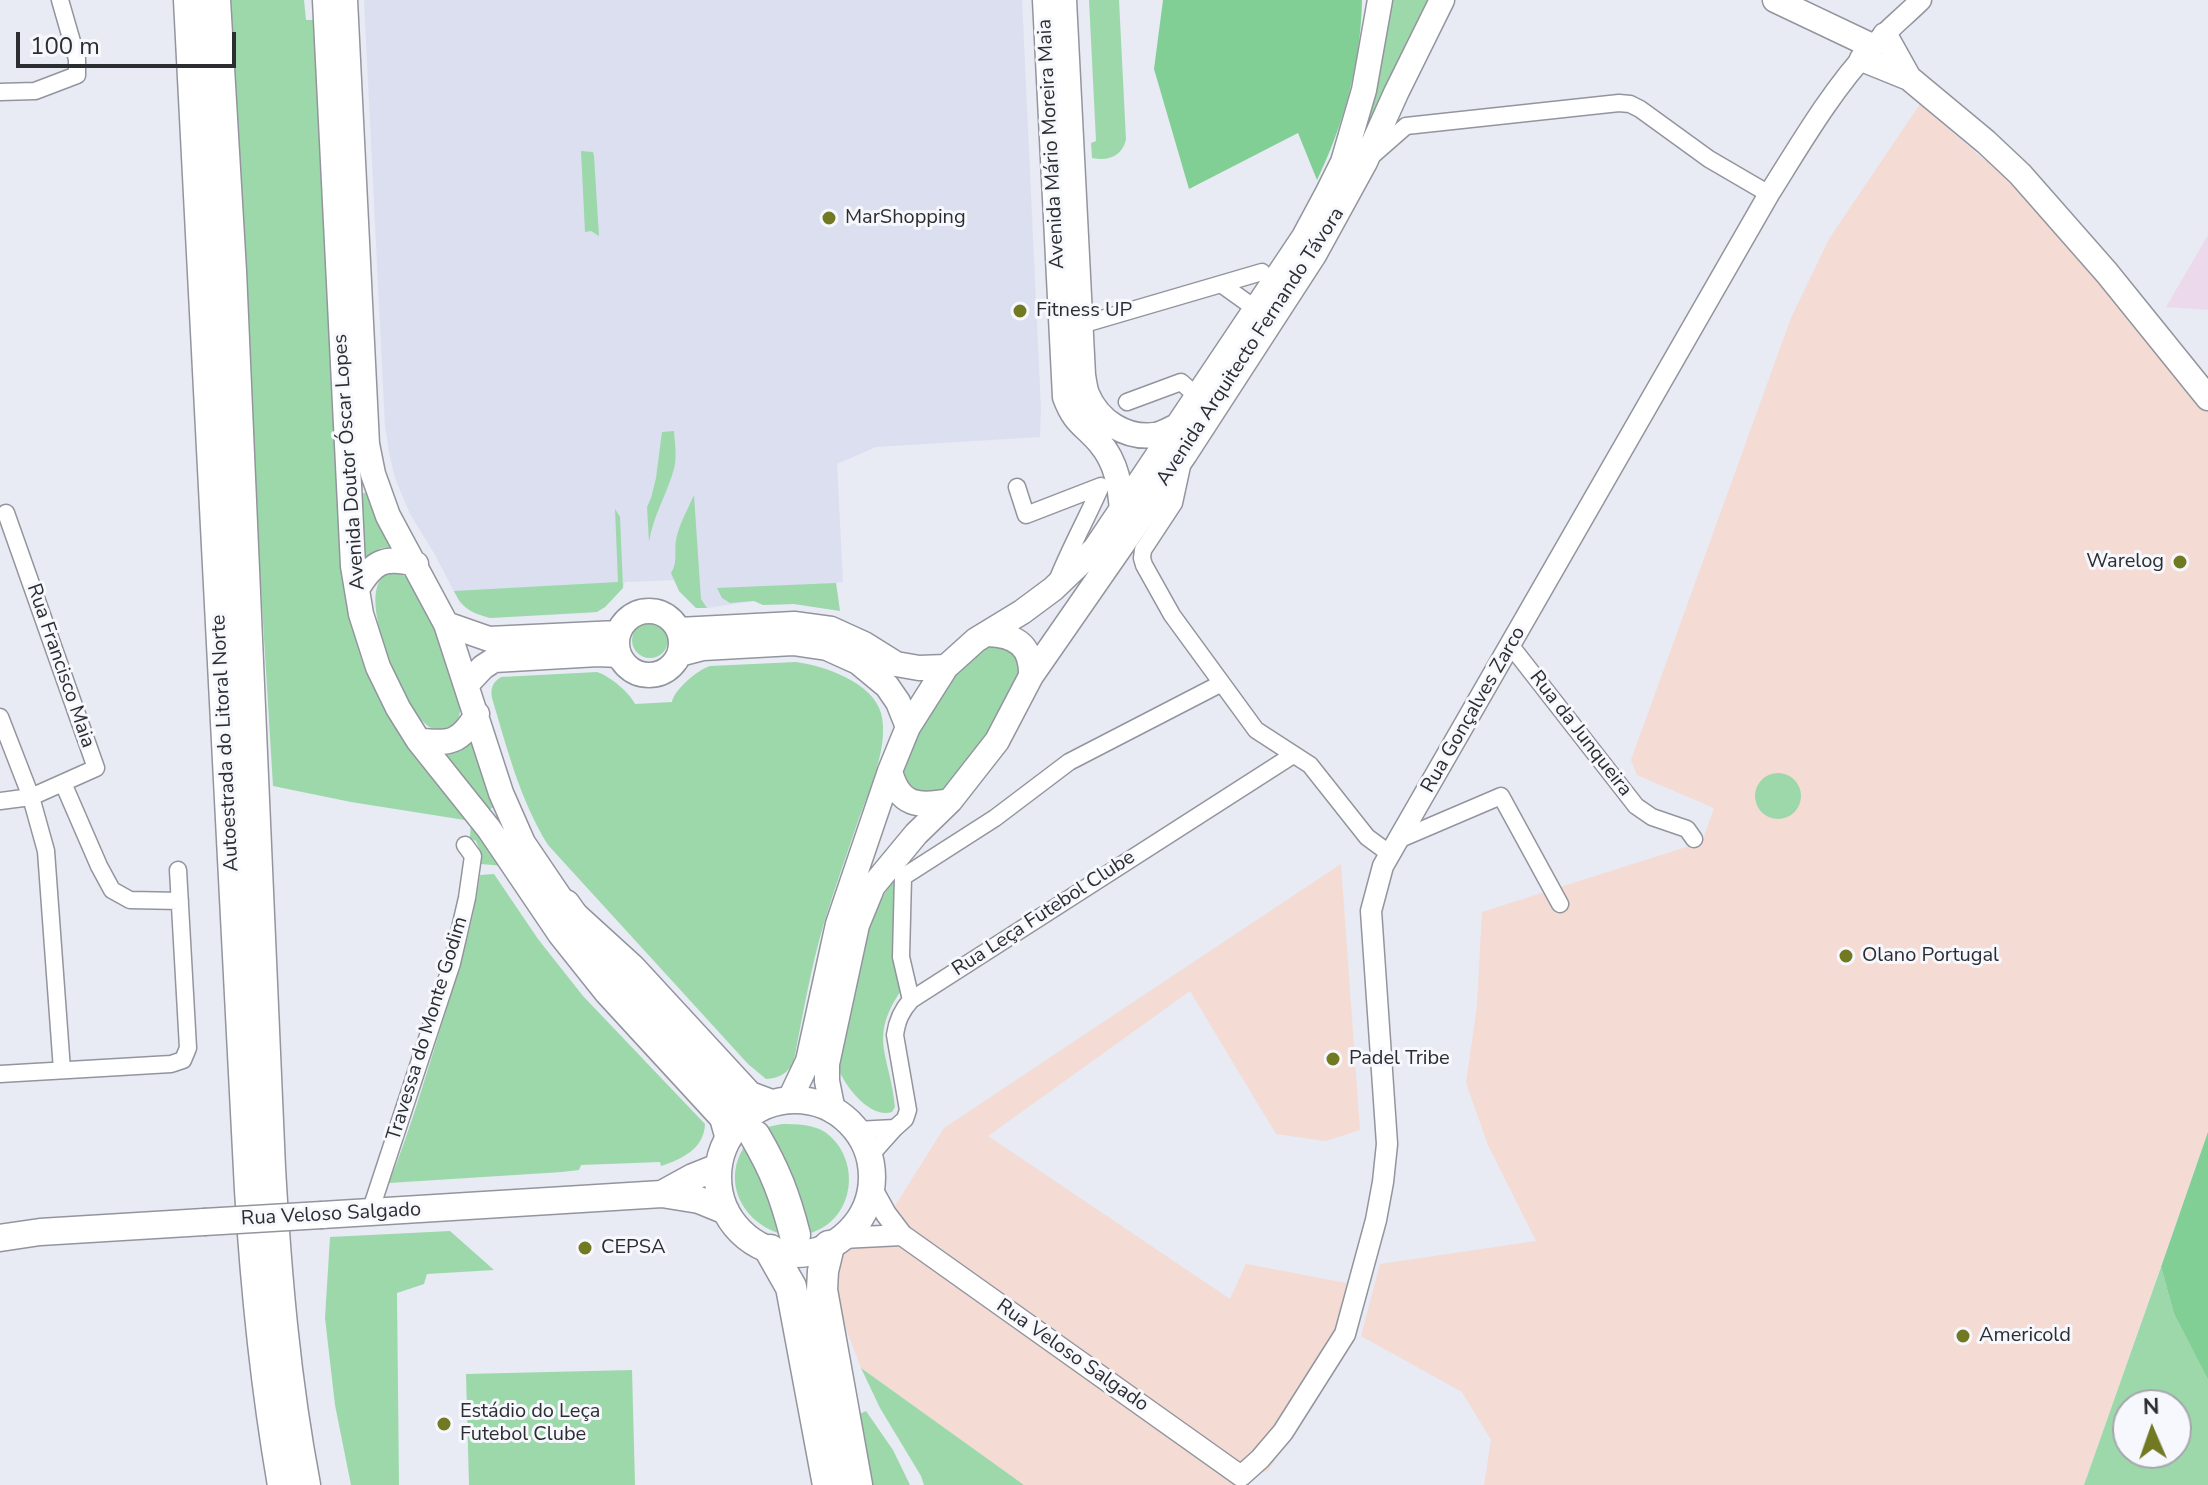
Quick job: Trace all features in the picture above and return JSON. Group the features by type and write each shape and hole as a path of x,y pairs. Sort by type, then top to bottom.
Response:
{"highway":[{"name":"Autoestrada do Litoral Norte","path":"189,0 251,1219 264,1357 283,1485"},
{"name":"Autoestrada do Litoral Norte","path":"215,0 231,271 272,1210 286,1367 305,1485"},
{"path":"565,905 623,987 731,1104"},
{"path":"742,1137 774,1168 786,1198 783,1242 828,1485"},
{"path":"835,1242 823,1271 822,1290 857,1485"},
{"path":"803,1277 840,1485"}],"main road":[{"name":"Avenida Doutor Óscar Lopes","path":"325,0 353,566 361,614 378,667 418,740 489,829 560,934 598,981 742,1137"},
{"name":"Avenida Doutor Óscar Lopes","path":"345,0 367,444 373,474 388,516 446,624 501,793 523,843 565,905 632,966 750,1094 782,1102"},
{"name":"Avenida Mário Moreira Maia","path":"1045,0 1065,397 1070,411 1100,444 1115,468 1122,511"},
{"name":"Avenida Mário Moreira Maia","path":"1064,0 1083,375 1087,395 1101,416 1114,427 1133,434 1156,435 1179,425"},
{"name":"Avenida Arquitecto Fernando Távora","path":"782,1102 808,1061 838,924 908,727 946,667 976,640 1053,589 1088,540 1122,511 1304,237 1343,162 1364,90 1380,0"},
{"name":"Avenida Arquitecto Fernando Távora","path":"833,1111 827,1064 857,925 873,886 916,834 950,801 997,741 1031,676 1185,454 1314,255 1365,162 1442,0"},
{"path":"1775,0 1873,47 1986,142 2020,174 2107,273 2208,398"},
{"path":"357,589 365,576 386,559 416,564"},
{"path":"647,610 663,613 675,623 679,642 674,664 655,675 633,672 624,664 618,644 626,620 647,610"},
{"path":"446,624 489,639 618,644"},
{"path":"679,642 794,624 831,629 864,644 896,664 919,668 946,667"},
{"path":"988,634 1002,634 1025,649 1031,659 1031,676"},
{"path":"679,642 703,648 793,643 827,648 858,662 887,686 898,702 908,727"},
{"path":"467,684 494,660 598,654 618,644"},
{"path":"418,740 438,743 453,741 468,730 477,714"},
{"path":"890,771 893,785 904,799 920,805 950,801"},
{"path":"662,1194 718,1167 742,1137 737,1127 748,1116 782,1102 804,1101 833,1111 856,1130 869,1157 871,1187 861,1215 835,1242 800,1253 783,1242 744,1235 726,1211 720,1197 718,1167"},
{"path":"662,1194 699,1200 726,1211"},
{"name":"Rua Veloso Salgado","path":"0,1238 40,1232 662,1194"}],"street":[{"path":"0,92 35,91 77,75 77,59 60,0"},
{"name":"Rua Gonçalves Zarco","path":"1239,1480 1283,1432 1345,1334 1376,1220 1387,1144 1371,911 1383,866 1769,194 1810,129 1873,47 1921,0"},
{"path":"1396,93 1399,115 1406,126"},
{"path":"1365,162 1406,126 1619,103 1640,109 1709,159 1769,194"},
{"path":"1081,325 1262,272"},
{"path":"1221,284 1256,309"},
{"path":"1127,402 1181,382 1198,397"},
{"path":"1185,454 1174,503 1143,550 1142,558 1172,615 1256,730 1310,765 1367,837 1394,847 1501,796 1560,904"},
{"path":"1017,487 1026,515 1101,486 1088,540"},
{"name":"Rua Francisco Maia","path":"0,801 31,797 96,768 6,513"},
{"name":"Rua da Junqueira","path":"1511,646 1636,806 1652,817 1687,829 1694,839"},
{"path":"869,1157 905,1119 908,1110 895,1035 902,1010 911,1000 901,957 903,877 995,818 1069,762 1220,684"},
{"path":"0,717 31,797 46,851 62,1070"},
{"name":"Rua Leça Futebol Clube","path":"911,1000 1293,755"},
{"path":"63,783 112,890 130,900 180,901"},
{"name":"Travessa do Monte Godim","path":"370,1212 452,963 473,856 465,845"},
{"path":"0,1074 171,1064 183,1060 188,1048 178,870"},
{"path":"856,1130 895,1128"},
{"name":"Rua Veloso Salgado","path":"871,1187 902,1235 1239,1480"},
{"path":"835,1242 902,1235"}],"shaded area":[{"path":"364,0 1022,0 1040,437 876,447 837,464 843,582 836,583 840,611 794,604 763,605 754,601 696,608 679,591 674,580 625,582 605,607 590,613 490,618 467,608 460,603 410,514 395,478 389,453 385,426"},
{"path":"1920,104 1983,159 2020,174 2208,398 2208,1132 2118,1389 2112,1389 2112,1405 2084,1485 1484,1485 1491,1440 1462,1392 1361,1336 1380,1264 1536,1241 1488,1145 1466,1083 1477,1006 1482,912 1702,842 1714,808 1637,775 1631,760 1791,318 1829,239"},
{"path":"2208,235 2208,310 2166,307"},
{"path":"1341,864 1360,1130 1326,1141 1276,1134 1190,991 988,1136 1230,1299 1246,1264 1346,1283 1355,1334 1268,1471 1241,1476 1236,1485 1024,1485 861,1368 827,1279 834,1258 852,1244 873,1241 944,1128"}],"green space":[{"path":"231,0 304,0 306,20 317,20 355,624 503,866 481,864 476,841 470,838 471,821 273,786"},
{"path":"1089,0 1119,0 1126,140 1118,154 1104,159 1092,158 1091,143 1096,141"},
{"path":"1163,0 1362,0 1358,47 1349,93 1317,180 1298,133 1189,189 1154,69"},
{"path":"1387,0 1433,0 1355,155"},
{"path":"581,151 593,152 594,156 599,236 591,231 585,232"},
{"path":"674,431 674,469 649,542 647,507 656,478 662,432"},
{"path":"362,493 368,493 394,547 381,548 365,558"},
{"path":"694,495 701,599 707,608 696,608 679,591 671,573 677,534"},
{"path":"615,509 620,517 623,588 597,612 490,618 468,609 457,597 454,591 618,582"},
{"path":"389,573 401,574 411,581 440,641 460,706 457,721 449,729 432,728 418,715 395,674 385,648 375,600 379,583"},
{"path":"836,583 840,611 794,604 763,605 754,601 730,603 722,598 717,588"},
{"path":"650,622 663,627 668,640 663,653 650,658 637,653 632,640 637,627"},
{"path":"987,644 1011,649 1021,668 1018,680 997,720 944,791 925,797 905,785 901,770 911,740 959,668"},
{"path":"796,662 820,667 858,684 876,702 881,713 883,740 819,940 794,1060 783,1074 766,1079 748,1064 548,845 522,792 491,691 501,677 597,672 619,685 635,704 672,702 687,681 710,666"},
{"path":"473,741 494,807 488,810 443,754 461,751"},
{"path":"1778,773 1794,780 1801,796 1794,812 1778,819 1762,812 1755,796 1762,780"},
{"path":"494,874 538,939 583,996 705,1124 701,1140 690,1152 661,1166 660,1162 581,1165 579,1170 562,1172 389,1183 458,973 480,875"},
{"path":"895,878 893,953 900,992 890,1009 883,1036 895,1107 892,1112 884,1113 860,1100 839,1070 864,944 883,897"},
{"path":"782,1124 809,1126 825,1132 836,1142 848,1167 847,1195 842,1208 822,1228 805,1235 762,1128"},
{"path":"2208,1132 2208,1380 2174,1314 2161,1267"},
{"path":"749,1140 785,1235 756,1221 739,1197 735,1183 736,1169 740,1154"},
{"path":"450,1231 494,1270 427,1274 424,1284 397,1293 399,1485 351,1485 335,1405 325,1318 330,1237"},
{"path":"2161,1267 2174,1314 2208,1380 2208,1485 2084,1485 2112,1406 2112,1469 2192,1469 2192,1389 2118,1389"},
{"path":"861,1368 1024,1485 924,1485"},
{"path":"632,1370 635,1485 469,1485 466,1374"},
{"path":"866,1411 893,1450 910,1485 870,1485 855,1416"}],"tunnel":[{"path":"731,1104 755,1136"},
{"path":"795,1235 803,1277"}],"place":[{"name":"MarShopping","path":"829,218"},
{"name":"Fitness UP","path":"1020,311"},
{"name":"Warelog","path":"2180,562"},
{"name":"Olano Portugal","path":"1846,956"},
{"name":"Padel Tribe","path":"1333,1059"},
{"name":"CEPSA","path":"585,1248"},
{"name":"Americold","path":"1963,1336"},
{"name":"Estádio do Leça Futebol Clube","path":"444,1424"}]}
